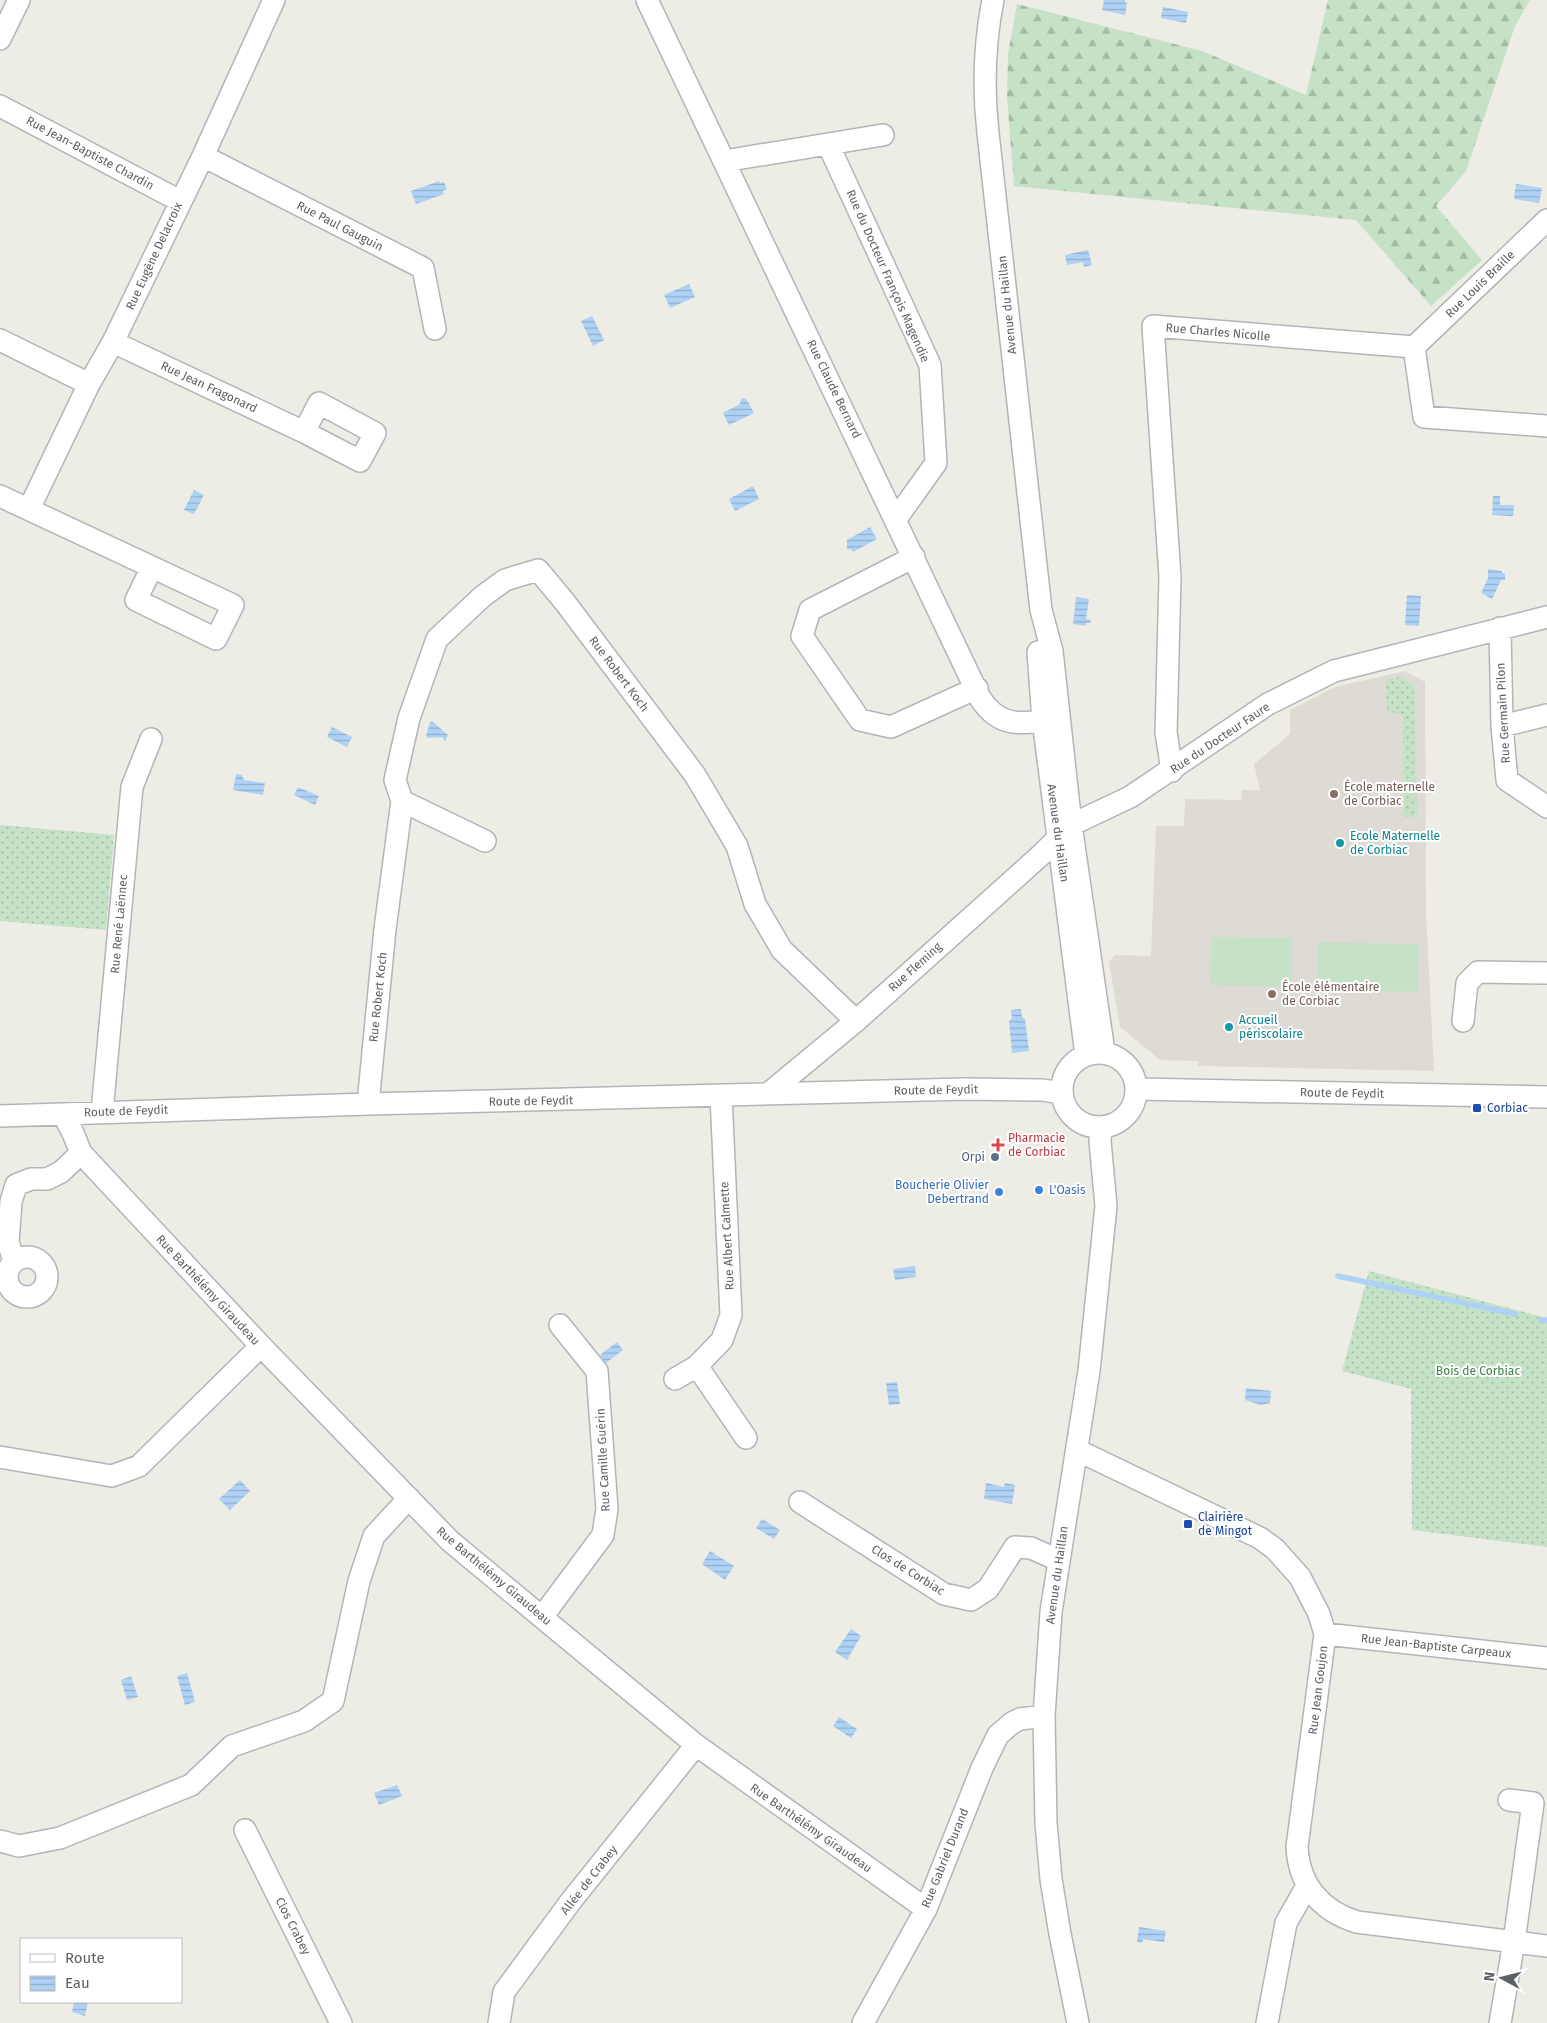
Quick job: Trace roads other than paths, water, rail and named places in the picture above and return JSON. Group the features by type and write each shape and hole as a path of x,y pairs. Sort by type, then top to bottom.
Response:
{"street":[{"path":"1,35 19,0"},
{"name":"Rue Eugène Delacroix","path":"29,509 89,384 113,342 203,156 274,0"},
{"name":"Avenue du Haillan","path":"993,0 986,46 985,102 1041,610 1052,651 1051,719 1064,831 1095,1053"},
{"name":"Rue Claude Bernard","path":"653,1 724,161 985,706 1001,719 1018,723 1051,719"},
{"name":"Rue Jean-Baptiste Chardin","path":"0,106 180,201"},
{"path":"724,161 883,135"},
{"name":"Rue du Docteur François Magendie","path":"828,144 930,365 936,464 896,519"},
{"name":"Rue Paul Gauguin","path":"203,156 423,268 435,328"},
{"name":"Rue Louis Braille","path":"1414,347 1547,220"},
{"name":"Rue Charles Nicolle","path":"1172,771 1166,732 1170,577 1152,326 1414,347"},
{"path":"0,340 89,384"},
{"name":"Rue Jean Fragonard","path":"113,342 304,432"},
{"path":"1414,347 1424,417 1547,426"},
{"path":"0,496 152,567"},
{"path":"914,557 810,610 802,636 860,720 891,727 977,688"},
{"name":"Rue Robert Koch","path":"368,1104 385,929 402,801 395,780 409,718 437,639 483,596 505,580 538,570 564,601 695,775 736,846 755,904 782,950 856,1020"},
{"name":"Rue du Docteur Faure","path":"1064,831 1130,797 1172,771 1268,704 1334,671 1547,617"},
{"name":"Rue Germain Pilon","path":"1500,628 1502,726 1508,780 1547,806"},
{"path":"1502,726 1547,715"},
{"name":"Rue René Laënnec","path":"102,1112 132,787 151,740"},
{"path":"402,801 486,841"},
{"name":"Rue Fleming","path":"769,1093 856,1020 1042,854 1064,831"},
{"path":"1463,1021 1467,983 1478,972 1547,973"},
{"path":"1095,1053 1117,1056 1127,1064 1134,1076 1137,1089 1134,1103 1127,1115 1115,1124 1101,1127 1092,1126 1075,1118 1066,1107 1062,1093 1064,1077 1072,1064 1095,1053"},
{"name":"Route de Feydit","path":"0,1116 769,1093 966,1089 1042,1090 1062,1093"},
{"name":"Route de Feydit","path":"1137,1089 1547,1097"},
{"name":"Rue Albert Calmette","path":"675,1380 697,1366 722,1340 731,1314 721,1095"},
{"name":"Rue Barthélémy Giraudeau","path":"63,1114 81,1153 260,1346 450,1541 696,1745 926,1909"},
{"name":"Avenue du Haillan","path":"1078,2023 1051,1879 1046,1823 1044,1716 1046,1658 1058,1560 1078,1450 1089,1371 1106,1206 1101,1127"},
{"path":"14,1261 8,1242 11,1202 16,1185 31,1179 46,1180 62,1172 81,1153"},
{"name":"Rue Camille Guérin","path":"542,1617 603,1535 608,1509 597,1371 560,1325"},
{"path":"0,1457 112,1476 139,1466 260,1346"},
{"path":"697,1366 746,1438"},
{"name":"Rue Jean Goujon","path":"1078,1450 1260,1538 1282,1556 1300,1577 1319,1614 1325,1634 1297,1847 1300,1867 1307,1886 1324,1906 1345,1919 1357,1922 1547,1946"},
{"path":"0,1841 19,1846 60,1838 191,1785 232,1746 304,1721 333,1701 359,1581 374,1536 409,1498"},
{"name":"Clos de Corbiac","path":"800,1502 944,1594 971,1600 983,1593 988,1589 1015,1547 1031,1548 1058,1560"},
{"name":"Rue Jean-Baptiste Carpeaux","path":"1325,1634 1547,1658"},
{"name":"Rue Gabriel Durand","path":"863,2023 926,1909 982,1768 998,1736 1012,1723 1020,1719 1044,1716"},
{"name":"Allée de Crabey","path":"499,2023 504,1992 571,1901 696,1745"},
{"path":"1500,2023 1514,1942 1533,1803 1509,1800"},
{"name":"Clos Crabey","path":"245,1830 341,2023"},
{"path":"1267,2023 1286,1923 1307,1886"}],"water":[{"path":"1104,0 1125,0 1127,3 1125,15 1102,10"},
{"path":"1163,7 1188,12 1186,23 1161,18"},
{"path":"439,181 440,183 444,182 447,189 443,191 444,194 416,204 411,191"},
{"path":"1516,184 1542,188 1539,203 1514,199"},
{"path":"1088,250 1092,265 1084,267 1083,262 1067,265 1065,255"},
{"path":"689,284 695,297 670,308 664,295"},
{"path":"592,316 604,340 593,346 581,321"},
{"path":"744,398 754,413 729,425 723,413 740,404 741,399"},
{"path":"753,486 759,499 735,511 729,499"},
{"path":"194,490 204,495 194,514 184,510"},
{"path":"1493,496 1500,496 1500,505 1514,505 1513,516 1492,515"},
{"path":"870,527 877,539 853,552 847,549 847,540"},
{"path":"1488,569 1505,573 1505,580 1501,580 1492,599 1481,593 1488,578"},
{"path":"1407,595 1421,596 1419,626 1405,625"},
{"path":"1076,597 1089,599 1086,619 1091,620 1090,623 1086,623 1086,626 1073,624"},
{"path":"432,721 448,735 445,741 442,737 428,738 426,736"},
{"path":"332,727 352,737 347,747 327,737"},
{"path":"236,774 242,775 244,780 265,783 263,795 233,790"},
{"path":"298,787 319,796 315,805 294,795"},
{"path":"1021,1009 1022,1017 1025,1019 1029,1051 1012,1053 1009,1021 1012,1018 1011,1010"},
{"path":"915,1266 916,1277 895,1280 893,1269"},
{"path":"617,1342 623,1350 606,1363 600,1355"},
{"path":"897,1382 900,1404 889,1405 886,1383"},
{"path":"1246,1388 1271,1391 1270,1403 1261,1405 1245,1400"},
{"path":"240,1480 250,1491 230,1510 219,1499"},
{"path":"986,1483 1004,1487 1005,1483 1015,1485 1012,1504 984,1499"},
{"path":"762,1519 780,1530 774,1539 756,1528"},
{"path":"710,1551 734,1566 725,1580 702,1564"},
{"path":"851,1629 861,1636 847,1660 835,1652"},
{"path":"187,1673 195,1702 185,1705 177,1676"},
{"path":"131,1676 138,1697 127,1700 121,1680"},
{"path":"839,1717 857,1729 851,1738 833,1726"},
{"path":"397,1785 402,1796 379,1805 374,1793"},
{"path":"1139,1927 1166,1931 1164,1942 1143,1939 1142,1943 1137,1942"},
{"path":"74,2003 88,2003 85,2016 72,2012"}],"waterway":[{"path":"1338,1276 1515,1314"},
{"path":"1541,1320 1547,1320"}],"place":[{"name":"École maternelle de Corbiac","path":"1334,794"},
{"name":"Ecole Maternelle de Corbiac","path":"1340,843"},
{"name":"École élémentaire de Corbiac","path":"1272,994"},
{"name":"Accueil périscolaire","path":"1229,1027"},
{"name":"Corbiac","path":"1477,1108"},
{"name":"Pharmacie de Corbiac","path":"998,1145"},
{"name":"Orpi","path":"995,1157"},
{"name":"L'Oasis","path":"1039,1190"},
{"name":"Boucherie Olivier Debertrand","path":"999,1192"},
{"name":"Clairière de Mingot","path":"1188,1524"}],"park label":[{"name":"Bois de Corbiac","path":"1478,1371"}]}
